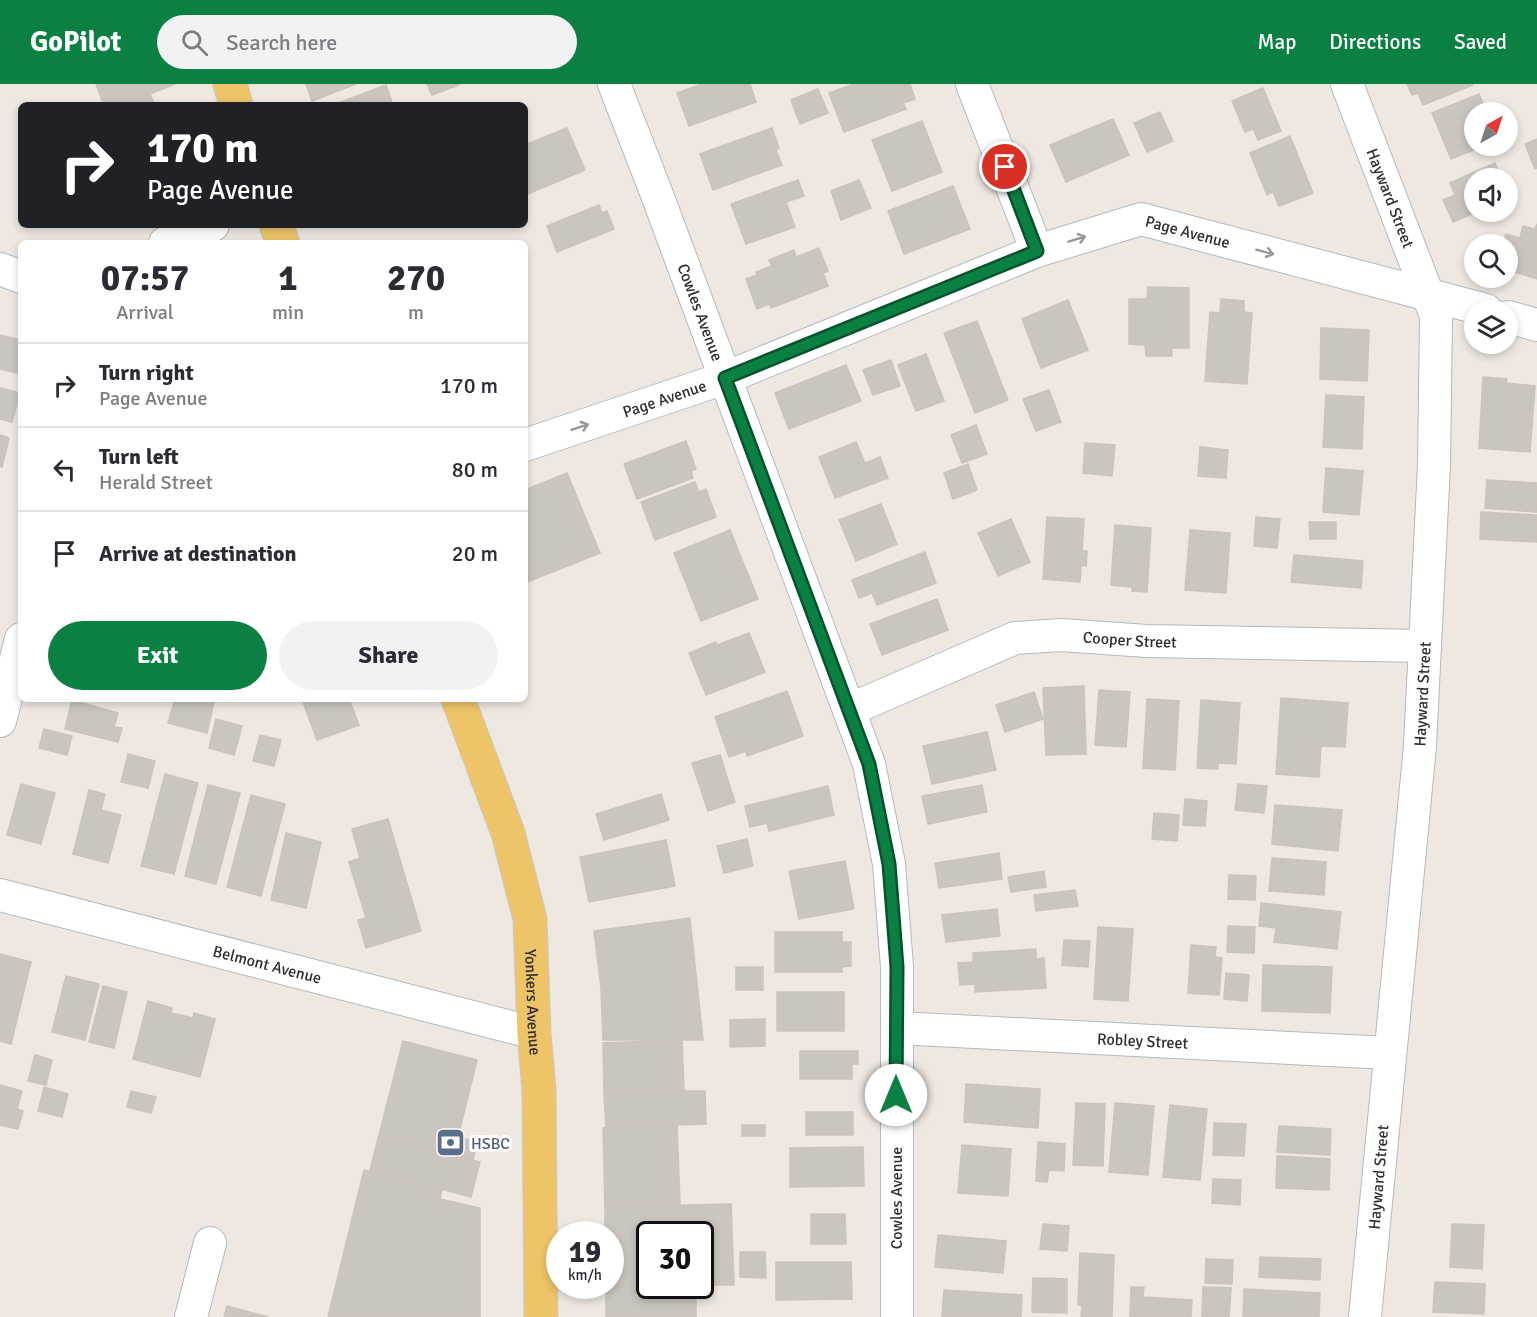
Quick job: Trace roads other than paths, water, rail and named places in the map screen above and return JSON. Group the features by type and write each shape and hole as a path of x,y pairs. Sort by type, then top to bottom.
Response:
{"main road":[{"path":"230,84 235,102"},
{"name":"Yonkers Avenue","path":"459,702 508,833 530,919 539,1101 541,1317"}],"street":[{"name":"Cowles Avenue","path":"614,84 869,764 889,864 897,967 897,1317"},
{"path":"972,84 1037,251"},
{"name":"Hayward Street","path":"1347,84 1436,316 1434,465 1420,746 1365,1317"},
{"name":"Page Avenue","path":"528,445 725,378 1037,251 1141,219 1464,304"},
{"path":"173,240 205,228"},
{"path":"0,269 18,276"},
{"path":"1518,319 1537,325"},
{"name":"Cooper Street","path":"849,710 1015,638 1061,635 1147,641 1425,646"},
{"path":"0,721 18,651"},
{"name":"Belmont Avenue","path":"0,895 534,1033"},
{"name":"Robley Street","path":"897,1028 1389,1053"},
{"path":"191,1317 210,1243"}],"place":[{"name":"HSBC","path":"450,1143"}]}
